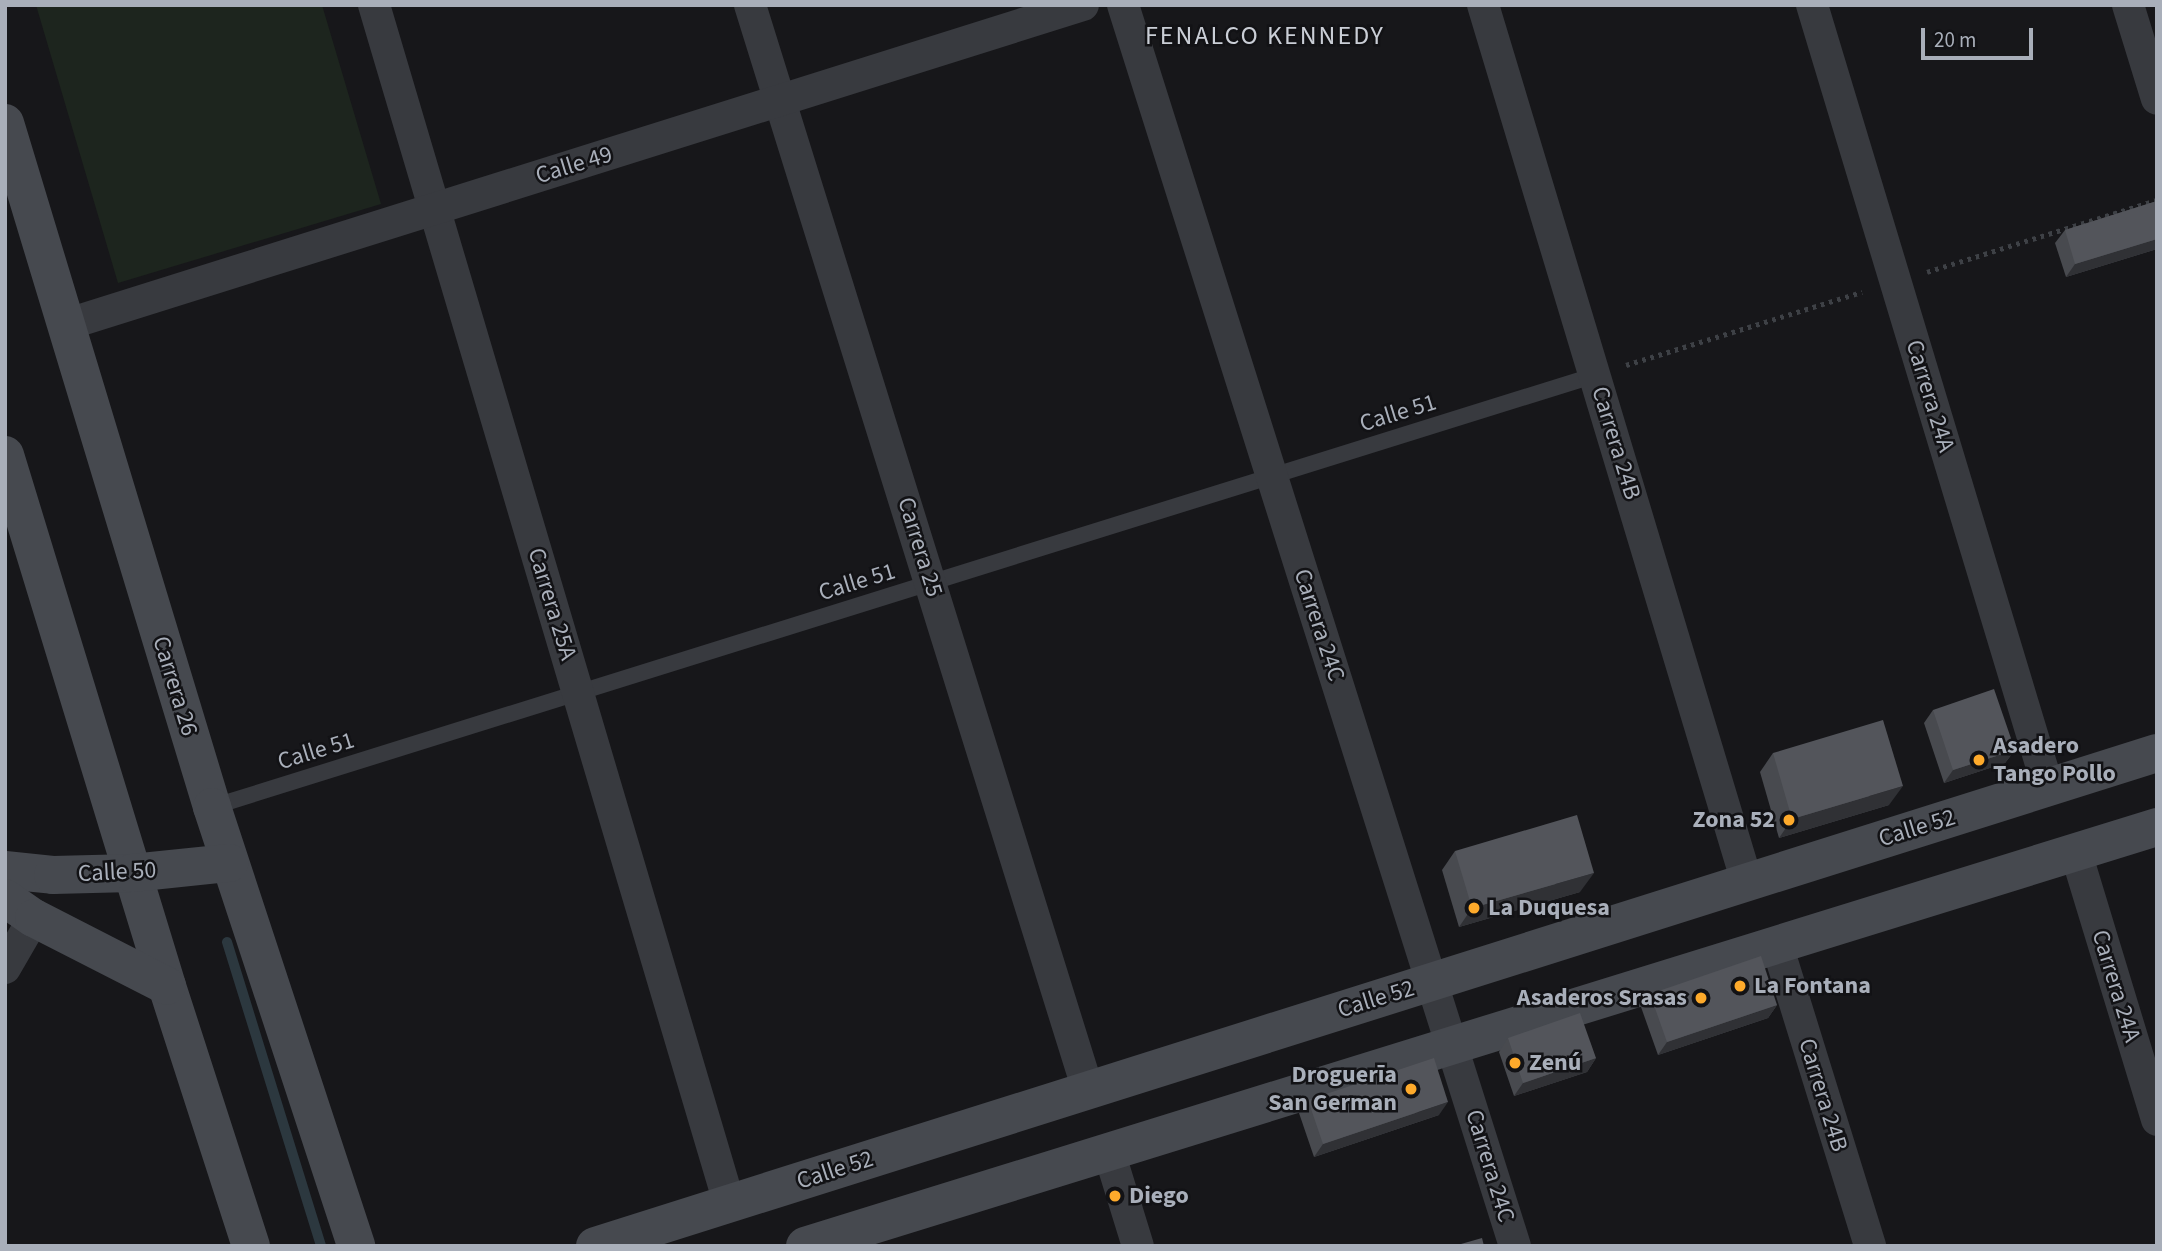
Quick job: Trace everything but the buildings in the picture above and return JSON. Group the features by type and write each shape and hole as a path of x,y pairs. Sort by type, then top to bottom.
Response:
{"street":[{"name":"Carrera 25A","path":"374,5 729,1203"},
{"name":"Carrera 25","path":"750,5 1088,1090"},
{"name":"Calle 49","path":"65,325 1083,5"},
{"name":"Carrera 24C","path":"1123,5 1515,1246"},
{"name":"Carrera 24B","path":"1483,5 1747,882"},
{"name":"Carrera 24A","path":"1812,5 2048,787"},
{"path":"2128,5 2157,99"},
{"name":"Carrera 26","path":"5,123 229,863 357,1244"},
{"path":"5,455 12,504 251,1246"},
{"name":"Calle 52","path":"595,1246 2157,753"},
{"path":"805,1246 2157,827"},
{"name":"Carrera 24A","path":"2076,853 2157,1120"},
{"name":"Calle 50","path":"5,870 53,875 132,873 229,863"},
{"path":"5,968 19,908 167,986"},
{"name":"Carrera 24B","path":"1777,945 1870,1246"},
{"path":"1109,1152 1138,1246"}],"lane":[{"name":"Calle 51","path":"212,807 1596,375"}],"shaded area":[{"path":"36,5 322,5 381,204 118,283"}],"waterway":[{"path":"227,942 321,1246"}],"place":[{"name":"Asadero Tango Pollo","path":"1979,760"},
{"name":"Zona 52","path":"1789,820"},
{"name":"La Duquesa","path":"1474,908"},
{"name":"La Fontana","path":"1740,986"},
{"name":"Asaderos Srasas","path":"1701,998"},
{"name":"Zenú","path":"1515,1063"},
{"name":"Droguerīa San German","path":"1411,1089"},
{"name":"Diego","path":"1115,1196"}],"district":[{"name":"FENALCO KENNEDY","path":"1265,36"}]}
